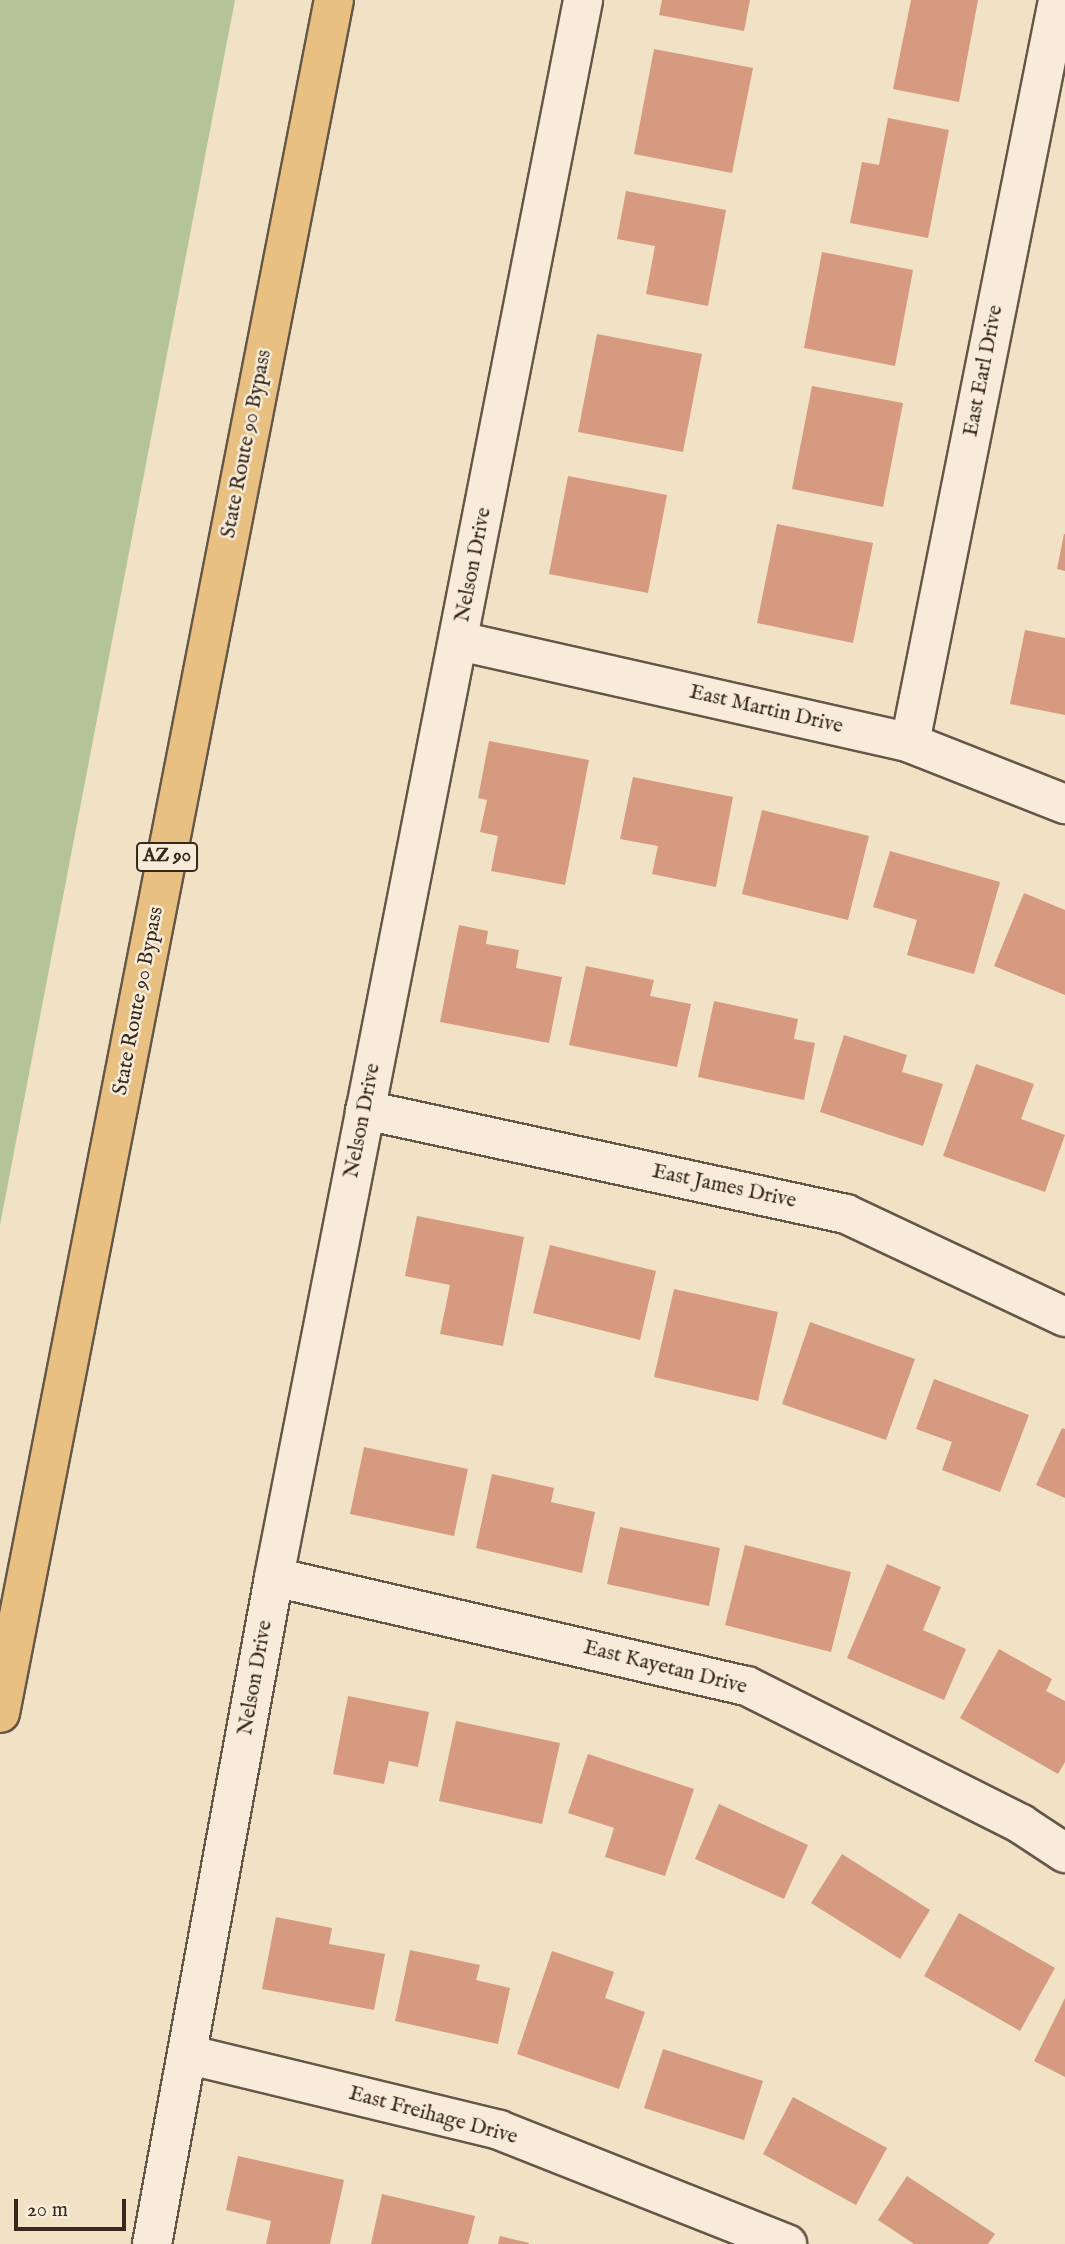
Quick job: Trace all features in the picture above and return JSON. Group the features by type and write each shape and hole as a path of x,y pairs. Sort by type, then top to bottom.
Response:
{"highway":[{"name":"State Route 90 Bypass","path":"0,1713 334,0"}],"street":[{"name":"Nelson Drive","path":"152,2244 190,2055 274,1577 583,0"},
{"name":"East Earl Drive","path":"910,743 1058,0"},
{"name":"East Martin Drive","path":"459,641 910,743 1065,804"},
{"name":"East James Drive","path":"365,1110 846,1214 1065,1317"},
{"name":"East Kayetan Drive","path":"274,1577 747,1686 1021,1824 1065,1853"},
{"name":"East Freihage Drive","path":"190,2055 499,2130 787,2244"}],"green space":[{"path":"0,0 235,0 0,1225"}],"building":[{"path":"662,0 750,0 744,31 659,15"},
{"path":"911,0 978,0 959,102 893,89"},
{"path":"654,49 753,68 732,173 634,154"},
{"path":"888,118 949,130 928,238 850,223 862,162 879,165"},
{"path":"626,191 726,210 708,306 646,294 655,246 617,239"},
{"path":"822,252 913,270 895,366 804,348"},
{"path":"597,334 702,354 683,452 578,432"},
{"path":"812,386 903,403 883,507 792,489"},
{"path":"568,476 667,495 648,593 549,574"},
{"path":"777,524 873,543 853,643 757,623"},
{"path":"1065,534 1065,571 1057,569"},
{"path":"1025,630 1065,638 1065,715 1010,704"},
{"path":"489,741 589,760 565,885 491,871 498,836 480,832 487,800 478,798"},
{"path":"633,777 733,797 716,887 652,874 658,846 620,839"},
{"path":"762,810 869,836 848,920 742,894"},
{"path":"890,851 1000,882 974,974 907,955 917,920 873,907"},
{"path":"1024,893 1065,910 1065,995 994,966"},
{"path":"459,925 488,931 486,944 519,950 516,968 562,977 549,1043 440,1022"},
{"path":"586,966 654,980 650,996 691,1004 677,1067 569,1045"},
{"path":"714,1001 798,1019 794,1039 815,1043 804,1100 698,1077"},
{"path":"844,1035 907,1055 902,1072 943,1084 923,1146 820,1112"},
{"path":"976,1064 1034,1084 1021,1119 1065,1135 1045,1192 943,1156"},
{"path":"417,1216 524,1237 503,1346 440,1334 450,1285 405,1276"},
{"path":"550,1245 656,1271 640,1340 533,1313"},
{"path":"674,1289 778,1312 758,1401 654,1377"},
{"path":"810,1322 915,1359 886,1440 782,1404"},
{"path":"934,1379 1029,1415 1000,1492 942,1470 952,1442 916,1429"},
{"path":"1062,1428 1065,1429 1065,1498 1036,1485"},
{"path":"364,1447 468,1469 454,1536 350,1514"},
{"path":"492,1474 554,1488 551,1502 595,1512 582,1573 476,1548"},
{"path":"620,1527 720,1548 709,1606 607,1584"},
{"path":"745,1545 851,1572 831,1652 725,1625"},
{"path":"887,1564 941,1587 923,1630 966,1649 944,1700 847,1658"},
{"path":"999,1649 1052,1679 1046,1691 1065,1701 1065,1762 1058,1774 960,1718"},
{"path":"348,1696 429,1712 418,1767 389,1761 384,1784 333,1774"},
{"path":"456,1721 560,1743 542,1824 439,1801"},
{"path":"588,1754 694,1789 665,1876 605,1857 614,1828 568,1813"},
{"path":"719,1804 808,1845 784,1899 695,1859"},
{"path":"842,1854 930,1910 900,1959 811,1903"},
{"path":"959,1913 1055,1968 1020,2031 924,1976"},
{"path":"276,1917 332,1928 329,1944 385,1954 374,2010 262,1989"},
{"path":"410,1950 480,1965 476,1980 510,1988 498,2044 395,2021"},
{"path":"552,1951 614,1972 605,1998 645,2012 619,2089 517,2054"},
{"path":"1065,1998 1065,2077 1034,2061"},
{"path":"663,2049 763,2081 744,2140 644,2108"},
{"path":"793,2097 887,2148 856,2205 763,2154"},
{"path":"238,2156 344,2180 330,2244 266,2244 271,2221 226,2210"},
{"path":"907,2176 995,2234 988,2244 914,2244 878,2220"},
{"path":"382,2194 475,2216 468,2244 371,2244"},
{"path":"500,2236 529,2243 529,2244 498,2244"}]}
